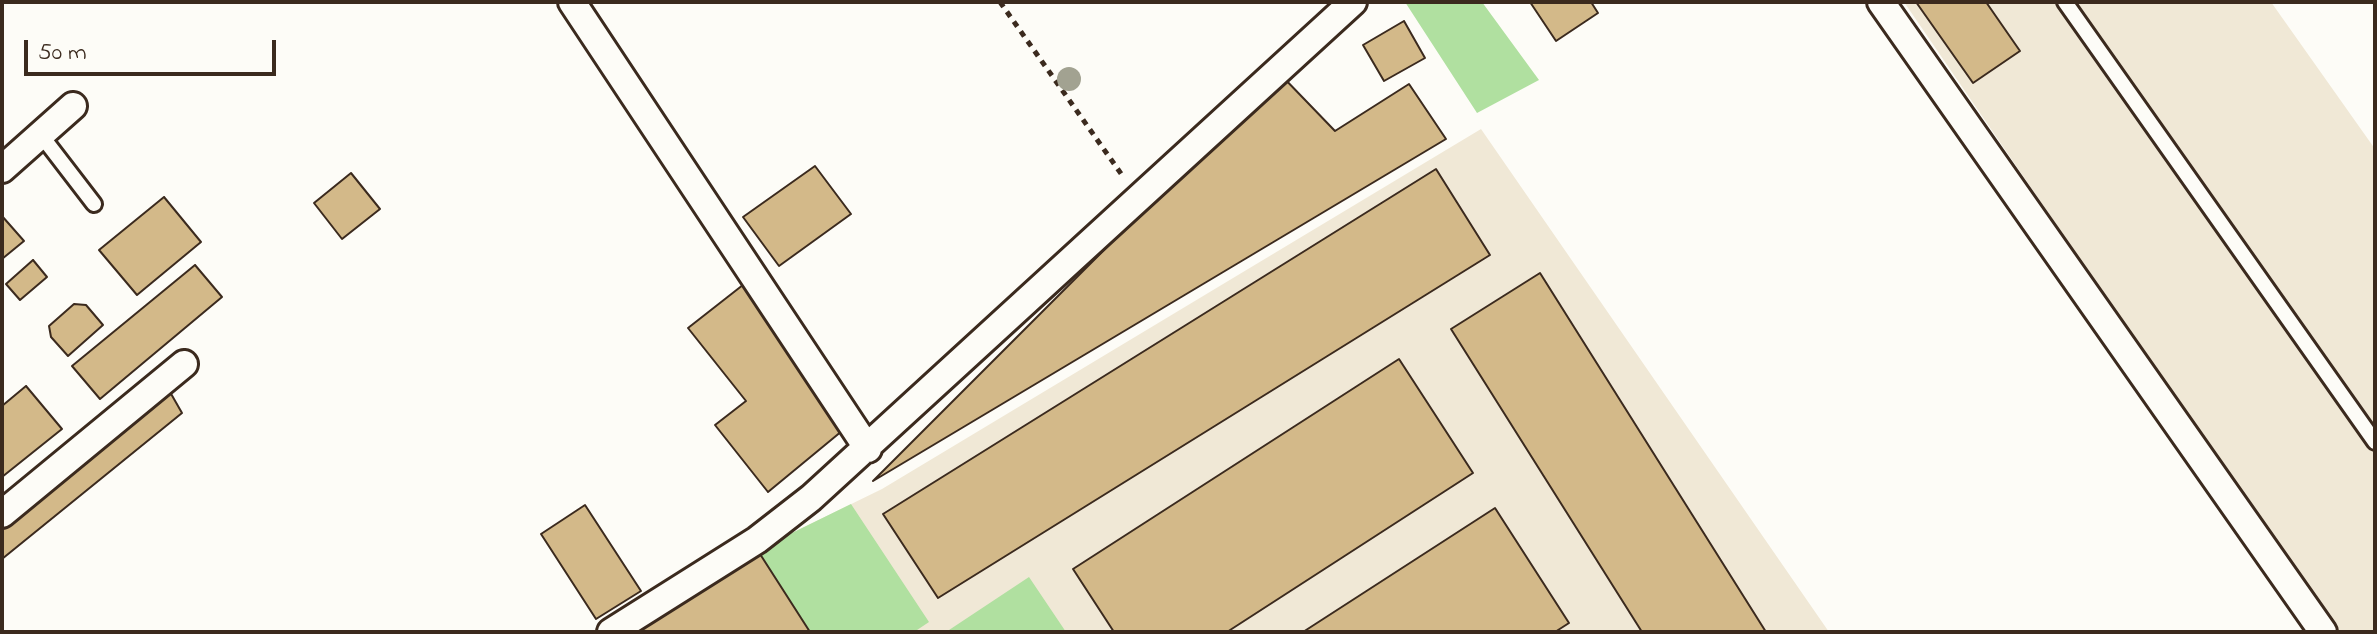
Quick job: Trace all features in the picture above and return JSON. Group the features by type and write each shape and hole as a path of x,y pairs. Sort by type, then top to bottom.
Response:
{"street":[{"path":"572,2 868,449"},
{"path":"611,632 757,540 868,449 1353,2"},
{"path":"1881,2 2323,632"},
{"path":"2,169 73,106"},
{"path":"2,514 184,364"}],"lane":[{"path":"2065,2 2375,442"},
{"path":"41,135 94,204"}],"path":[{"path":"1000,2 1139,199"}],"shaded area":[{"path":"1904,2 2271,2 2375,149 2375,632 2335,632"},
{"path":"1481,129 1829,632 627,632 751,553 882,489"}],"green space":[{"path":"1405,2 1482,2 1539,80 1477,113"},
{"path":"851,504 929,622 914,632 807,632 751,553"},
{"path":"1029,577 1066,632 946,632"}],"building":[{"path":"1530,2 1591,2 1598,13 1556,41"},
{"path":"1916,2 1986,2 2020,51 1973,83"},
{"path":"1404,21 1425,58 1384,81 1363,45"},
{"path":"1280,74 1335,131 1409,84 1446,139 873,481"},
{"path":"815,166 851,214 779,266 743,217"},
{"path":"1436,169 1490,255 938,598 883,514"},
{"path":"351,173 380,209 342,239 314,203"},
{"path":"164,197 201,242 137,295 99,250"},
{"path":"2,216 24,241 2,259"},
{"path":"33,260 47,277 20,300 6,284"},
{"path":"195,265 222,297 100,399 72,366"},
{"path":"1540,273 1766,632 1642,632 1451,329"},
{"path":"748,281 848,426 768,492 715,425 746,401 688,328"},
{"path":"74,304 86,305 103,325 68,356 51,337 49,326"},
{"path":"1399,359 1473,473 1227,632 1114,632 1073,569"},
{"path":"166,385 182,413 2,559 2,521"},
{"path":"26,386 62,429 2,477 2,406"},
{"path":"585,505 641,591 596,619 541,534"},
{"path":"1495,508 1569,623 1555,632 1303,632"},
{"path":"760,554 810,632 636,632"}]}
